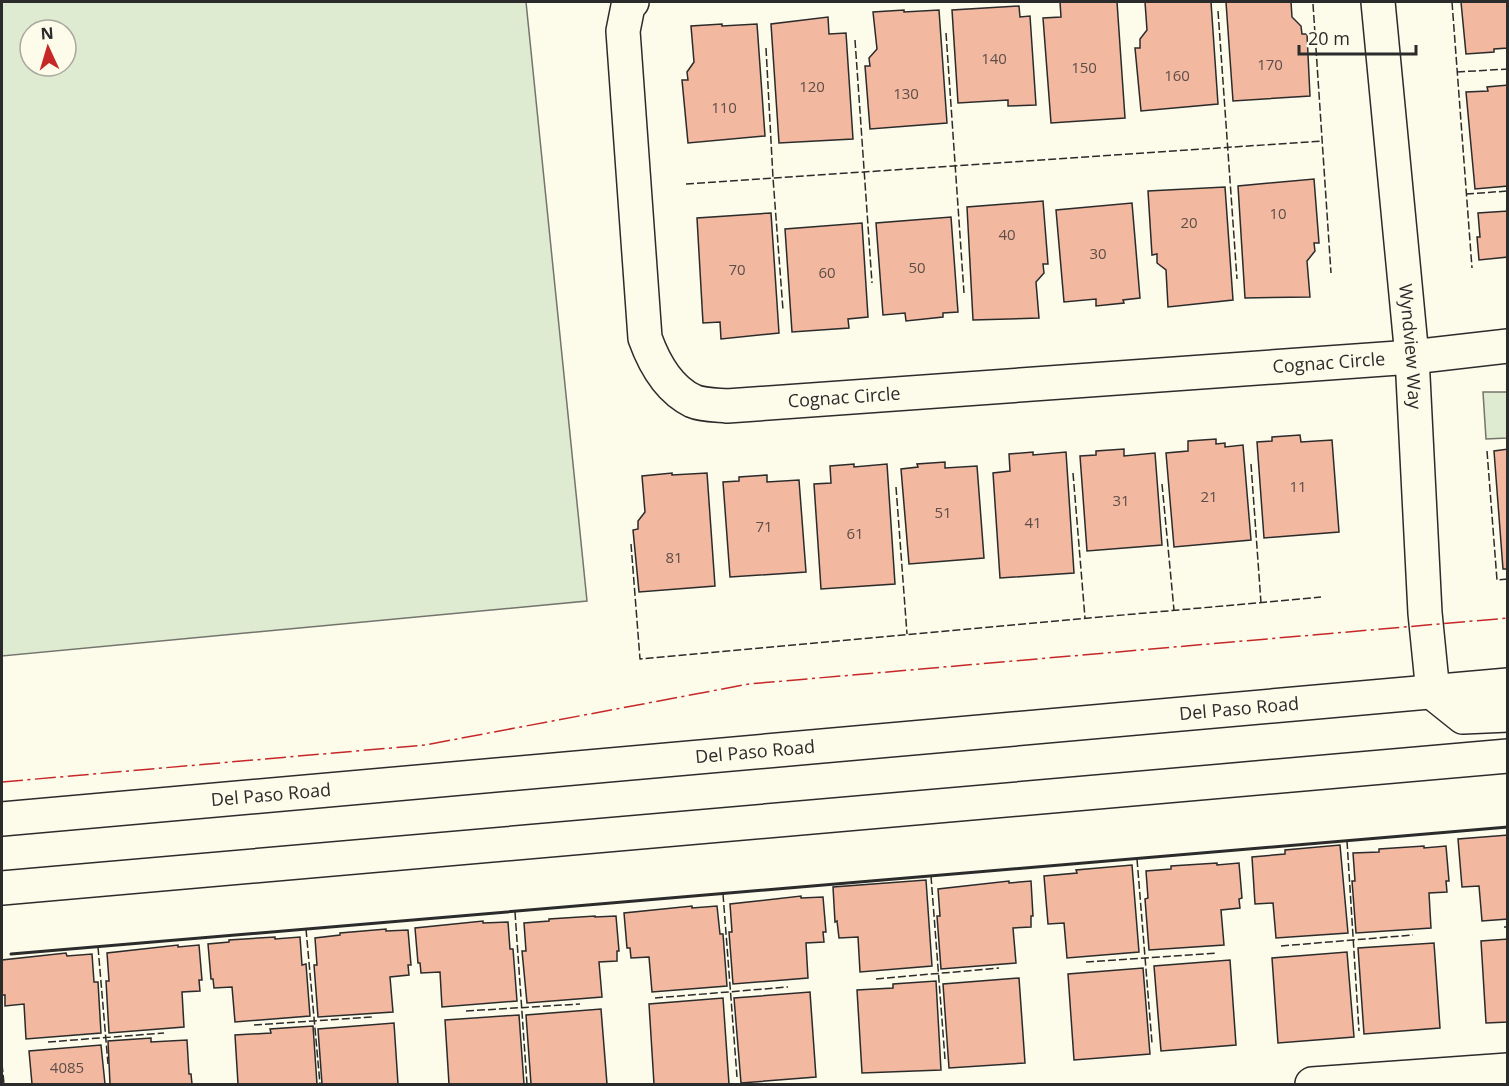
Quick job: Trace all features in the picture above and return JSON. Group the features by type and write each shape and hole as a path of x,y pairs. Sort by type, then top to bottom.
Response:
{"street":[{"name":"Cognac Circle","path":"632,2 628,6 623,31 645,338 651,357 668,383 694,402 727,406 1412,357 1508,346"},
{"name":"Wyndview Way","path":"1378,2 1412,357 1425,613 1433,693"},
{"name":"Del Paso Road","path":"2,819 1508,685"},
{"path":"1433,693 1463,717 1508,714"},
{"path":"2,888 1508,756"},
{"path":"1312,1084 1508,1070"}],"green space":[{"path":"2,2 526,2 587,601 2,656"},
{"path":"1483,392 1507,392 1507,438 1486,439"}],"building":[{"path":"1060,2 1117,2 1125,118 1051,123 1043,18 1061,17"},
{"path":"1145,2 1211,2 1218,104 1141,111 1135,48 1140,48 1140,39 1147,30"},
{"path":"1226,2 1291,2 1292,17 1301,26 1302,34 1307,34 1310,96 1233,101"},
{"path":"1461,2 1508,2 1508,48 1494,49 1494,52 1466,54"},
{"path":"1019,6 1020,17 1030,16 1036,105 1008,106 1008,100 958,103 952,10"},
{"path":"904,10 904,12 939,10 947,123 870,129 865,66 870,66 869,58 877,49 873,12"},
{"path":"828,17 829,34 846,33 853,139 779,143 771,24"},
{"path":"722,24 722,26 757,24 765,136 688,143 682,80 688,80 687,72 694,62 691,26"},
{"path":"1508,85 1508,186 1475,189 1466,92 1488,91 1487,87"},
{"path":"1314,179 1319,243 1314,243 1315,251 1307,261 1310,297 1245,298 1238,186"},
{"path":"1225,187 1233,300 1168,307 1166,270 1157,263 1157,254 1152,255 1148,191"},
{"path":"1043,201 1048,264 1043,264 1044,273 1036,282 1039,318 973,320 967,207"},
{"path":"1132,203 1140,298 1123,300 1124,303 1096,306 1096,299 1064,302 1056,210"},
{"path":"1508,211 1508,257 1479,260 1478,213"},
{"path":"771,213 779,333 721,339 720,322 703,323 697,218"},
{"path":"951,217 958,312 943,313 943,317 906,321 905,313 883,315 876,223"},
{"path":"862,223 868,317 848,319 849,328 792,332 785,229"},
{"path":"1300,435 1301,442 1332,440 1339,532 1264,538 1257,442 1272,441 1272,437"},
{"path":"1216,439 1216,444 1225,443 1225,447 1243,445 1251,540 1174,547 1166,453 1188,451 1188,441"},
{"path":"1124,449 1124,456 1155,453 1162,545 1087,551 1080,456 1096,455 1096,451"},
{"path":"1508,449 1508,569 1503,569 1494,451"},
{"path":"1033,452 1033,455 1066,452 1074,573 1000,578 993,473 1010,471 1009,454"},
{"path":"945,462 945,468 977,466 984,558 909,564 901,469 918,467 917,464"},
{"path":"854,464 854,467 887,464 895,584 821,589 814,484 831,483 830,466"},
{"path":"672,473 672,475 707,473 715,586 639,592 633,530 638,529 638,521 645,512 642,476"},
{"path":"767,475 767,482 799,480 806,572 730,577 723,482 739,481 739,477"},
{"path":"1508,835 1508,919 1482,921 1479,886 1462,887 1458,839"},
{"path":"1340,845 1348,933 1276,938 1273,903 1255,904 1252,857 1285,854 1285,850"},
{"path":"1424,846 1424,848 1446,846 1449,881 1446,881 1447,892 1429,893 1431,928 1356,933 1352,881 1355,881 1353,853"},
{"path":"1217,863 1217,865 1239,863 1242,898 1239,899 1240,908 1221,910 1224,945 1149,950 1145,899 1148,898 1146,871 1171,869 1171,866"},
{"path":"1132,865 1139,952 1067,958 1064,923 1048,924 1044,876 1077,873 1076,870"},
{"path":"926,880 932,966 860,972 858,937 839,938 837,921 835,922 833,887"},
{"path":"1009,881 1009,883 1031,881 1033,916 1031,916 1031,927 1013,928 1016,963 941,969 937,916 940,916 938,889"},
{"path":"801,896 801,898 823,897 826,932 823,932 824,942 806,943 808,978 733,984 729,932 732,932 730,904"},
{"path":"692,906 692,908 717,906 720,934 723,934 727,986 652,992 649,957 631,958 630,948 627,948 624,913"},
{"path":"616,916 619,951 617,951 617,961 599,962 602,997 527,1003 522,951 526,951 524,923"},
{"path":"483,921 483,923 508,922 510,949 513,949 517,1001 442,1007 440,972 421,973 415,928"},
{"path":"386,929 386,931 408,930 411,965 408,965 409,975 390,977 393,1012 318,1017 314,965 317,965 315,938 340,935 340,933"},
{"path":"275,937 275,939 300,937 302,965 306,964 310,1016 235,1022 232,987 214,988 208,944"},
{"path":"1508,939 1508,1022 1486,1023 1481,941"},
{"path":"1434,943 1440,1028 1364,1034 1358,948"},
{"path":"178,945 178,947 199,945 202,980 199,980 200,991 182,992 184,1027 109,1033 107,953"},
{"path":"1347,952 1354,1037 1278,1043 1272,958"},
{"path":"66,953 67,956 92,954 94,982 98,982 101,1033 26,1039 24,1004 5,1006 5,995 2,995 2,960"},
{"path":"1230,960 1236,1045 1161,1051 1154,966"},
{"path":"1143,968 1150,1054 1074,1060 1068,974"},
{"path":"1019,978 1025,1063 949,1068 943,984"},
{"path":"936,981 941,1070 862,1073 857,990 893,988 893,984"},
{"path":"810,992 816,1077 741,1083 734,998"},
{"path":"723,998 729,1084 654,1084 649,1004"},
{"path":"601,1009 607,1084 531,1084 526,1015"},
{"path":"519,1015 524,1084 449,1084 445,1020"},
{"path":"394,1023 398,1084 322,1084 318,1029"},
{"path":"313,1026 317,1084 238,1084 235,1035 271,1033 270,1029"},
{"path":"151,1038 151,1042 187,1040 189,1074 191,1074 192,1084 110,1084 108,1041"},
{"path":"101,1045 105,1084 32,1084 29,1051"}],"fence":[{"path":"1452,2 1472,268"},
{"path":"1313,4 1331,273"},
{"path":"1218,11 1237,279"},
{"path":"946,33 964,293"},
{"path":"855,40 872,283"},
{"path":"766,48 783,310"},
{"path":"1457,72 1508,69"},
{"path":"686,184 1322,141"},
{"path":"1466,194 1508,191"},
{"path":"1487,451 1497,580 1508,579"},
{"path":"1251,464 1261,603"},
{"path":"1073,473 1085,618"},
{"path":"1162,484 1174,610"},
{"path":"896,487 907,634"},
{"path":"631,544 640,659 1321,597"},
{"path":"1347,841 1359,1031"},
{"path":"1137,859 1152,1043"},
{"path":"931,876 945,1059"},
{"path":"723,894 737,1077"},
{"path":"515,912 527,1084"},
{"path":"306,929 320,1084"},
{"path":"1281,946 1413,935"},
{"path":"98,947 108,1064"},
{"path":"1086,962 1217,953"},
{"path":"876,979 999,968"},
{"path":"655,998 788,987"},
{"path":"466,1011 580,1004"},
{"path":"254,1025 372,1017"},
{"path":"48,1042 164,1033"},
{"path":"2,1064 4,1084"}],"wall":[{"path":"11,954 1508,827"}],"power":[{"path":"2,782 425,745 749,684 1508,618"}]}
